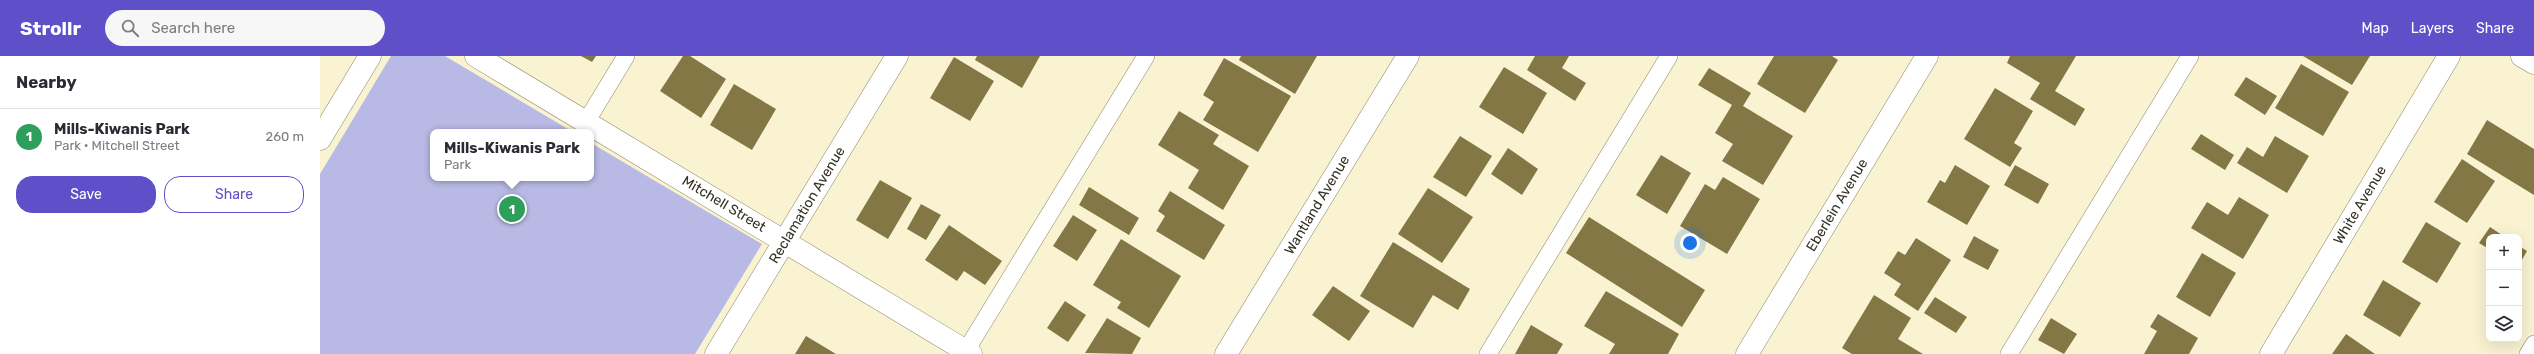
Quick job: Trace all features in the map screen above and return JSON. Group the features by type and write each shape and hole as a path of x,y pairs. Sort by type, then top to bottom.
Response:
{"street":[{"path":"320,139 370,56"},
{"name":"Mitchell Street","path":"476,56 785,241 967,353"},
{"name":"Reclamation Avenue","path":"716,354 897,56"},
{"name":"Wantland Avenue","path":"1226,354 1408,56"},
{"name":"Eberlein Avenue","path":"1747,354 1927,56"},
{"name":"White Avenue","path":"2271,354 2449,56"},
{"path":"2522,56 2534,63"}],"lane":[{"path":"586,122 626,56"},
{"path":"967,353 1146,56"},
{"path":"1488,354 1669,56"},
{"path":"2009,354 2190,56"},
{"path":"2528,354 2534,344"}],"shaded area":[{"path":"391,56 445,56 568,129 430,129 430,181 594,181 594,145 762,244 695,354 320,354 320,174"}],"building":[{"path":"581,56 596,56 592,62"},
{"path":"683,56 690,56 726,79 701,118 660,91"},
{"path":"977,56 1040,56 1022,88 975,60"},
{"path":"1241,56 1317,56 1295,94 1239,60"},
{"path":"1535,56 1569,56 1562,68 1586,83 1575,101 1527,70"},
{"path":"1774,56 1832,56 1838,60 1805,113 1757,84"},
{"path":"2010,56 2076,56 2055,91 2085,109 2075,126 2030,99 2040,83 2007,63"},
{"path":"2303,56 2370,56 2352,85"},
{"path":"954,57 994,81 970,121 930,98"},
{"path":"1224,58 1291,96 1258,152 1203,120 1214,102 1203,95"},
{"path":"2301,64 2349,92 2323,136 2275,108"},
{"path":"1504,67 1547,93 1523,134 1479,107"},
{"path":"1709,68 1751,93 1743,106 1793,136 1763,185 1722,161 1733,144 1715,133 1732,105 1698,85"},
{"path":"2246,77 2277,96 2265,115 2234,95"},
{"path":"734,84 776,109 752,150 710,125"},
{"path":"1995,88 2033,111 2014,143 2022,148 2010,167 1964,139"},
{"path":"1179,111 1219,135 1213,144 1249,166 1223,210 1188,188 1199,170 1158,145"},
{"path":"2487,120 2534,149 2534,195 2467,154"},
{"path":"2201,134 2234,155 2225,170 2191,149"},
{"path":"1460,136 1492,156 1466,197 1433,177"},
{"path":"2275,136 2309,156 2287,193 2237,163 2247,147 2263,157"},
{"path":"1508,148 1538,169 1522,195 1491,174"},
{"path":"1661,155 1691,173 1667,214 1636,195"},
{"path":"2462,159 2495,181 2467,223 2434,202"},
{"path":"1955,165 1990,186 1967,225 1927,202 1940,180 1945,183"},
{"path":"2015,165 2049,184 2038,204 2004,185"},
{"path":"1723,177 1760,199 1727,254 1680,226 1705,184 1715,190"},
{"path":"880,180 912,198 888,239 856,220"},
{"path":"1089,187 1139,218 1129,235 1079,205"},
{"path":"1428,188 1473,217 1442,263 1398,234"},
{"path":"1170,191 1225,225 1204,260 1156,231 1165,216 1158,211"},
{"path":"2239,197 2269,215 2243,259 2191,228 2207,202 2228,215"},
{"path":"921,204 941,215 926,240 907,229"},
{"path":"1073,215 1097,230 1077,261 1053,246"},
{"path":"1589,217 1705,290 1682,327 1566,253"},
{"path":"2426,222 2461,243 2437,283 2402,262"},
{"path":"949,225 1002,261 985,285 964,271 957,281 925,260"},
{"path":"2490,227 2500,234 2486,234 2486,247 2479,243"},
{"path":"1974,236 1999,250 1988,270 1963,257"},
{"path":"1916,238 1951,260 1918,311 1894,295 1901,284 1884,273 1898,251 1905,255"},
{"path":"1121,239 1181,276 1149,328 1117,308 1121,302 1093,285"},
{"path":"1393,242 1470,289 1458,310 1433,295 1413,328 1360,296"},
{"path":"2522,248 2527,251 2522,260"},
{"path":"2202,253 2236,273 2210,317 2176,297"},
{"path":"2383,280 2421,303 2400,337 2363,315"},
{"path":"1333,286 1370,311 1349,341 1312,315"},
{"path":"1606,291 1679,334 1668,354 1609,354 1615,344 1584,326"},
{"path":"1874,295 1911,318 1898,339 1923,354 1852,354 1842,348"},
{"path":"1935,297 1967,317 1956,333 1924,313"},
{"path":"1065,301 1086,315 1068,342 1047,328"},
{"path":"2158,314 2198,338 2189,354 2144,354 2157,331 2150,327"},
{"path":"1107,318 1141,338 1132,354 1085,353"},
{"path":"2051,318 2077,334 2064,354 2038,340"},
{"path":"1531,325 1563,344 1557,354 1515,354"},
{"path":"2346,334 2375,354 2332,354"},
{"path":"806,336 836,354 795,354"}],"place":[{"name":"Mills-Kiwanis Park","path":"512,209"}]}
